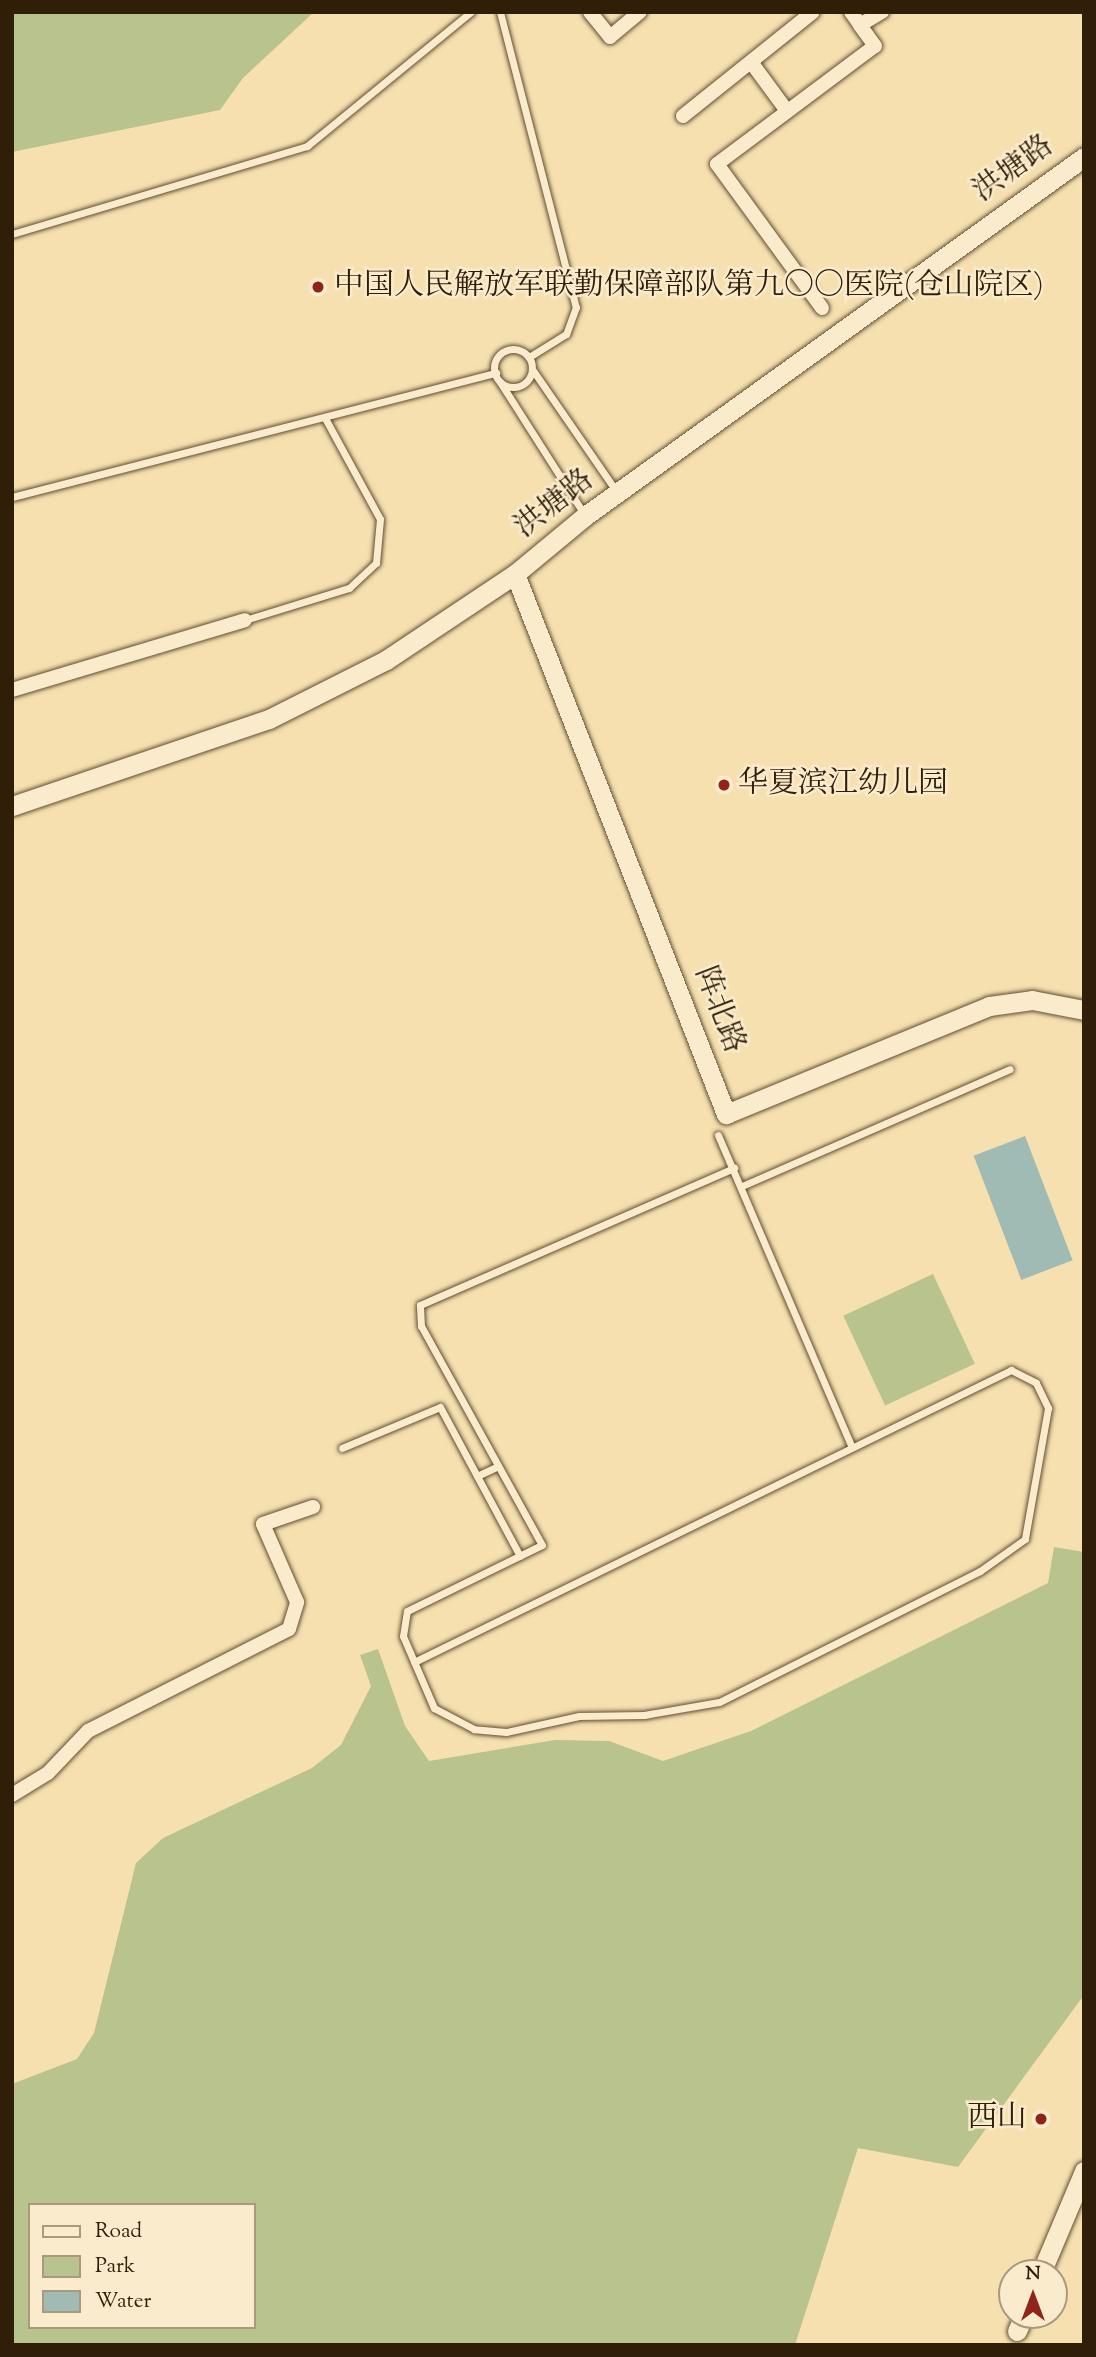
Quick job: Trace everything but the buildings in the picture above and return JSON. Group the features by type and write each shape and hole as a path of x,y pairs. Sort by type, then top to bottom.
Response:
{"street":[{"path":"590,12 610,37 640,12"},
{"path":"683,116 813,12"},
{"path":"822,308 717,164 875,46 851,12"},
{"path":"860,25 882,12"},
{"path":"751,62 787,111"},
{"name":"洪塘路","path":"12,806 298,707 386,660 515,574 585,516 1084,157"},
{"name":"阵北路","path":"515,574 726,1114 989,1006 1032,1000 1084,1010"},
{"path":"12,690 245,620"},
{"path":"12,1795 48,1773 88,1731 289,1629 297,1602 263,1524 313,1507"},
{"path":"1047,2259 1084,2171"}],"lane":[{"path":"12,234 307,146 471,12"},
{"path":"500,12 576,307 571,330 529,357 507,351 497,358 496,373 585,516"},
{"path":"529,357 532,369 617,493"},
{"path":"500,382 523,384 532,369"},
{"path":"12,498 496,373"},
{"path":"245,620 349,588 376,563 380,519 325,418"},
{"path":"742,1186 1010,1069"},
{"path":"718,1135 851,1445"},
{"path":"414,1662 851,1445 1011,1370 1036,1383 1048,1408 1030,1529 1019,1547 719,1702 490,1731 443,1716 428,1698 414,1662 401,1626 407,1611 542,1545 421,1326 420,1304 734,1168"},
{"path":"342,1448 440,1407 520,1556"},
{"path":"477,1476 498,1466"}],"green space":[{"path":"12,12 314,12 243,78 220,110 12,152"},
{"path":"933,1274 975,1364 885,1406 843,1316"},
{"path":"1054,1547 1084,1552 1084,1995 958,2167 858,2148 795,2345 12,2345 12,2084 77,2059 94,2033 136,1863 163,1838 312,1768 341,1745 371,1686 360,1655 378,1649 405,1726 429,1761 555,1740 609,1741 663,1761 751,1731 1048,1583"}],"water":[{"path":"1025,1136 1073,1260 1021,1280 974,1156"}],"place":[{"name":"中国人民解放军联勤保障部队第九〇〇医院(仓山院区)","path":"318,287"},
{"name":"华夏滨江幼儿园","path":"724,785"},
{"name":"西山","path":"1041,2119"}]}
